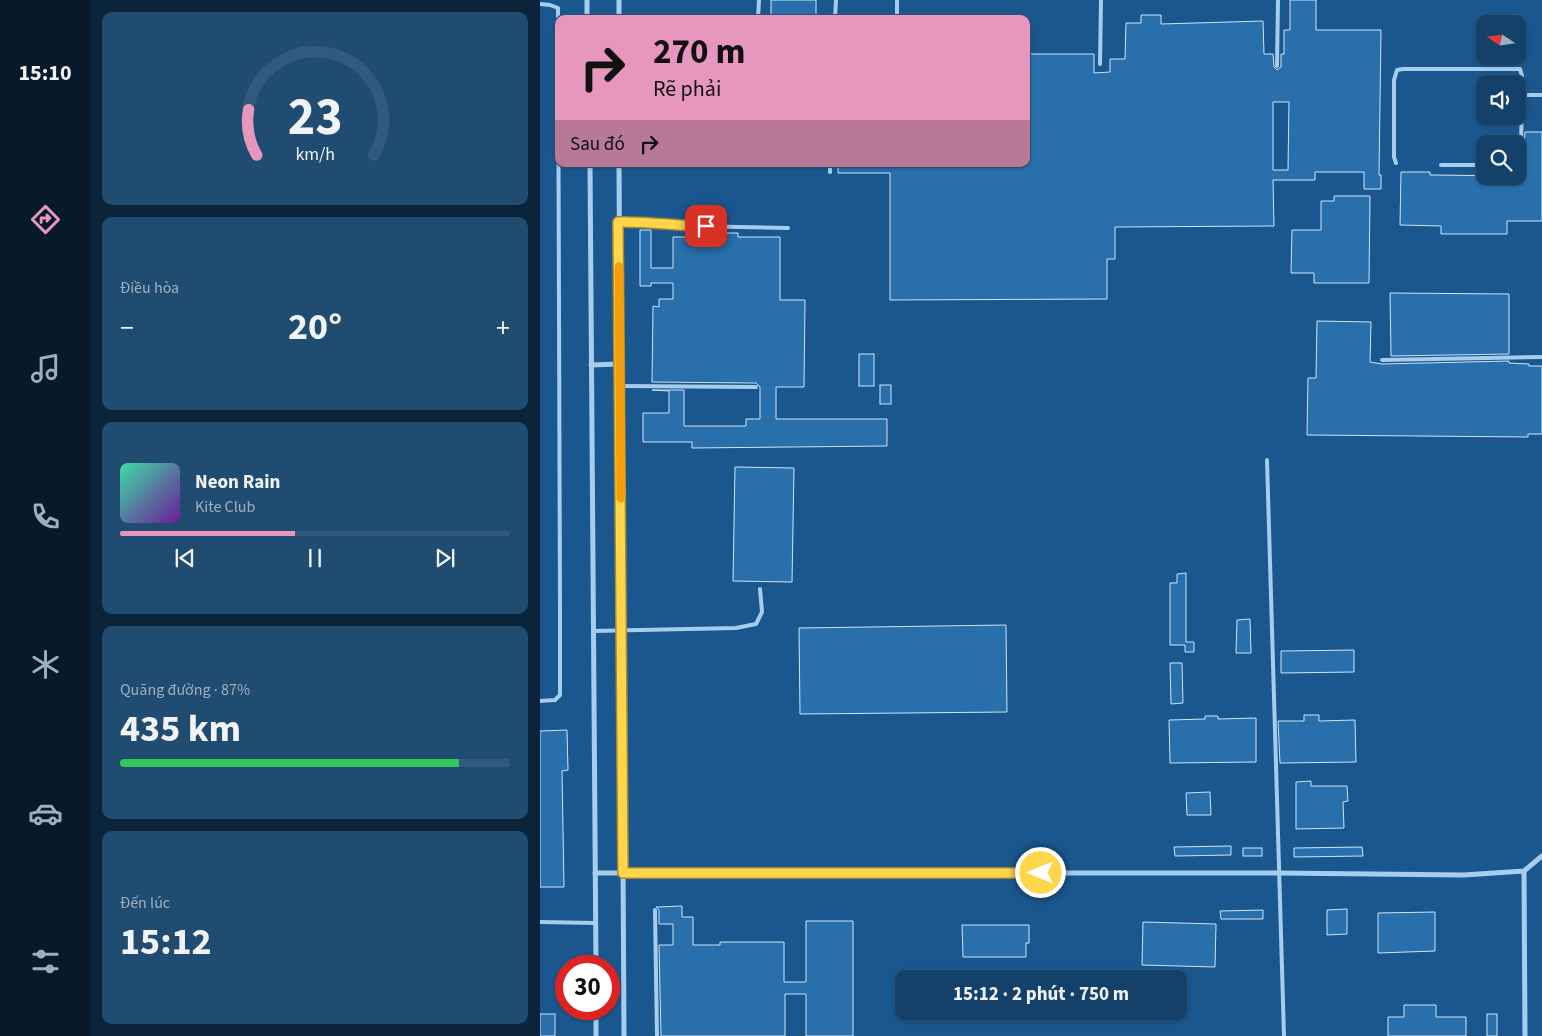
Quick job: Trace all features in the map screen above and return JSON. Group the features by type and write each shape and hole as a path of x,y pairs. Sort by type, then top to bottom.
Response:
{"street":[{"path":"587,0 587,15"},
{"path":"619,0 619,15"},
{"path":"590,167 596,955"},
{"path":"619,167 624,1036"},
{"path":"592,365 620,364"},
{"path":"595,874 1279,873 1464,875 1524,871 1542,856"},
{"path":"1524,871 1525,1036"},
{"path":"596,1020 596,1036"}],"lane":[{"path":"758,15 759,0"},
{"path":"835,15 836,0"},
{"path":"897,0 897,15"},
{"path":"1100,64 1102,0"},
{"path":"1277,66 1278,0"},
{"path":"540,4 558,8 558,15"},
{"path":"1396,163 1394,158 1394,80 1397,70 1403,68 1520,70 1522,75"},
{"path":"1526,95 1542,95"},
{"path":"1441,165 1476,166"},
{"path":"540,701 555,700 560,695 559,167"},
{"path":"830,167 830,172"},
{"path":"618,222 688,226 788,228"},
{"path":"1382,360 1542,357"},
{"path":"620,386 756,387"},
{"path":"1267,460 1284,1036"},
{"path":"593,631 736,628 756,624 762,612 760,589"},
{"path":"655,910 657,1036"},
{"path":"540,922 595,922"}],"building":[{"path":"771,0 816,0 816,15 771,15"},
{"path":"1290,0 1316,0 1316,30 1381,30 1379,175 1381,175 1381,189 1364,189 1364,172 1315,172 1315,180 1273,180 1274,226 1115,227 1115,259 1107,259 1107,299 890,300 890,173 838,173 838,167 1030,167 1030,54 1094,54 1094,73 1110,72 1110,59 1125,59 1126,23 1141,23 1141,15 1161,15 1161,24 1263,21 1264,54 1273,54 1274,67 1277,70 1281,67 1281,54 1284,54 1284,30 1290,30","holes":["1273,102 1289,102 1288,170 1273,170"]},
{"path":"1525,132 1542,132 1542,221 1507,221 1507,234 1441,234 1441,226 1400,225 1401,172 1430,172 1430,175 1476,176 1476,185 1526,185"},
{"path":"1334,196 1370,196 1369,283 1314,283 1314,273 1291,273 1292,230 1321,230 1321,201 1334,201"},
{"path":"640,230 651,230 651,268 673,268 673,237 716,237 716,233 738,233 738,237 780,237 780,300 805,300 804,387 776,387 776,419 887,419 887,446 692,448 692,442 643,442 643,413 669,413 669,391 652,390 684,390 684,426 746,426 746,419 760,419 760,387 756,383 652,382 653,306 659,307 659,299 673,299 673,283 651,283 651,286 640,286"},
{"path":"1390,293 1509,294 1509,354 1391,356"},
{"path":"1317,321 1371,322 1370,362 1382,364 1509,361 1509,363 1542,366 1542,434 1528,434 1528,437 1307,435 1308,378 1316,378"},
{"path":"859,354 874,354 874,386 859,386"},
{"path":"880,385 891,385 891,404 880,404"},
{"path":"735,467 794,468 792,582 733,581"},
{"path":"1186,573 1186,642 1194,642 1194,652 1185,652 1185,645 1170,645 1170,583 1177,583 1177,574"},
{"path":"1250,619 1251,653 1236,653 1237,620"},
{"path":"1006,625 1007,712 800,714 799,628"},
{"path":"1354,650 1354,672 1281,673 1281,651"},
{"path":"1170,663 1182,663 1183,703 1171,704"},
{"path":"1304,715 1319,715 1319,721 1355,720 1356,762 1280,763 1278,721 1304,721"},
{"path":"1205,716 1218,716 1218,719 1256,718 1256,762 1170,763 1169,720 1205,719"},
{"path":"567,730 568,770 562,771 564,887 540,887 540,731"},
{"path":"1311,781 1311,786 1347,786 1348,801 1343,802 1344,828 1296,829 1296,782"},
{"path":"1210,792 1211,815 1187,815 1186,793"},
{"path":"1231,846 1231,855 1175,856 1174,847"},
{"path":"1362,847 1363,856 1294,857 1294,848"},
{"path":"1243,848 1262,848 1262,856 1243,856"},
{"path":"682,906 682,917 693,917 693,945 720,945 720,942 784,942 784,982 806,982 806,921 853,921 853,1036 806,1036 806,994 785,994 785,1036 661,1036 659,945 673,945 673,924 659,924 659,910 656,907"},
{"path":"1347,909 1347,934 1327,935 1327,910"},
{"path":"1263,910 1263,919 1221,919 1220,911"},
{"path":"1435,912 1435,951 1378,953 1378,913"},
{"path":"1143,922 1216,924 1215,967 1142,965"},
{"path":"962,925 1029,925 1029,943 1026,943 1026,957 963,957"},
{"path":"1404,1005 1436,1005 1436,1017 1466,1017 1466,1036 1388,1036 1388,1017 1404,1017"},
{"path":"540,1014 555,1014 555,1036 540,1036"},
{"path":"1487,1014 1497,1014 1497,1036 1487,1036"}],"slow traffic":[{"path":"619,267 621,498"}],"route":[{"path":"706,226 618,222 623,873 1041,873"}]}
